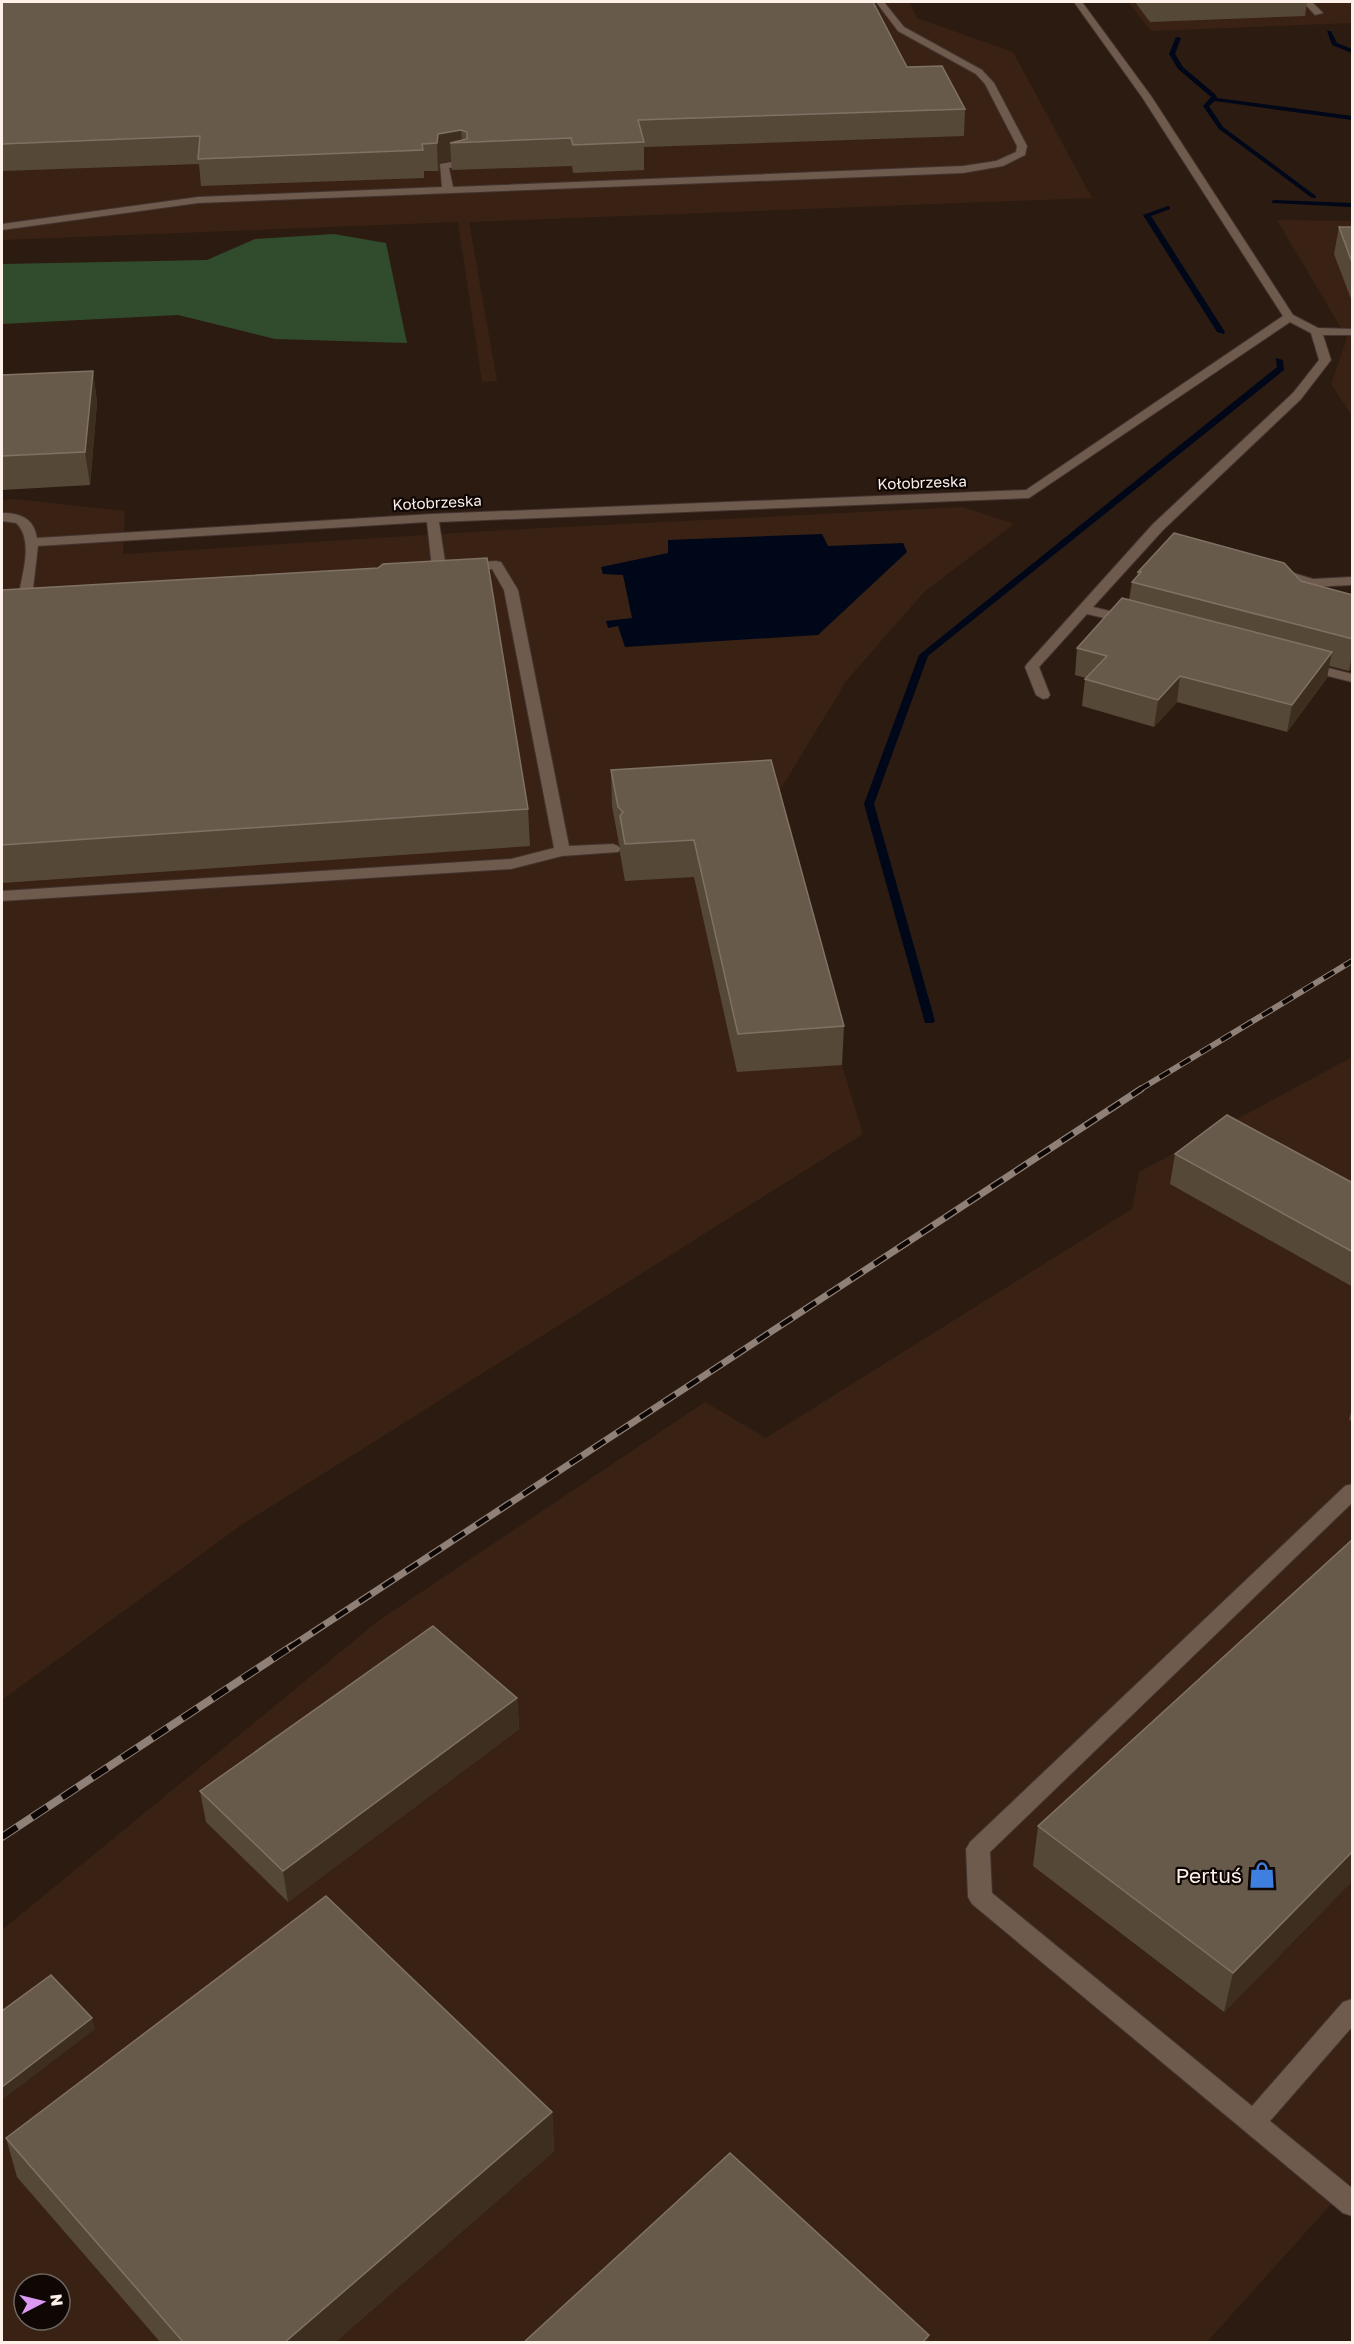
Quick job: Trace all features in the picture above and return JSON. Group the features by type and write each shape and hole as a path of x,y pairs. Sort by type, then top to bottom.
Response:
{"street":[{"path":"2,227 198,200 926,171 999,164 1021,153 1022,146 988,83 979,72 901,29 880,2"},
{"path":"1078,2 1146,96 1289,317 1316,332 1353,332"},
{"path":"1307,2 1318,13"},
{"path":"448,190 444,166 463,163"},
{"name":"Kołobrzeska","path":"32,542 432,518 1029,494 1289,317"},
{"path":"1043,695 1032,667 1084,609 1297,396 1325,360 1316,332"},
{"path":"2,517 20,519 29,527 32,542 26,594 62,592"},
{"path":"432,518 436,534 433,569 496,565 510,590 562,851"},
{"path":"1258,566 1312,583 1353,581"},
{"path":"1084,609 1140,623"},
{"path":"1286,661 1353,678"},
{"path":"2,896 511,864 562,851 613,849"},
{"path":"1353,1491 978,1849 980,1897 1353,2204"},
{"path":"1254,2121 1353,2010"}],"shaded area":[{"path":"2,2 909,2 917,18 1013,52 1092,198 469,222 497,381 482,382 458,222 2,240"},
{"path":"1128,2 1352,2 1352,23 1151,31"},
{"path":"1277,220 1352,221 1352,416 1331,384 1347,338"},
{"path":"15,499 125,511 123,554 523,529 963,507 1014,524 925,591 847,680 780,790 770,791 842,1065 863,1134 240,1526 2,1700 2,500"},
{"path":"1352,1057 1352,2181 1207,2342 2,2342 2,1930 378,1621 705,1402 766,1438 1132,1209 1139,1172"}],"green space":[{"path":"334,234 386,243 407,343 275,339 178,315 2,324 2,264 207,260 255,239"}],"water":[{"path":"822,534 828,546 903,543 907,552 818,635 625,647 618,626 608,628 606,621 632,618 623,575 603,574 601,567 668,553 668,540"}],"building":[{"path":"2,2 873,2 907,67 942,66 965,109 638,120 644,142 573,145 571,138 450,143 467,139 467,132 461,130 438,134 437,143 422,144 423,150 198,159 200,136 2,144"},
{"path":"1339,227 1353,227 1353,265"},
{"path":"93,371 85,452 2,456 2,375"},
{"path":"1174,533 1284,563 1301,581 1353,595 1353,639 1132,582 1141,572 1138,572"},
{"path":"487,558 528,809 2,845 2,590 378,568 383,564"},
{"path":"1122,598 1332,652 1292,705 1180,676 1158,700 1085,679 1107,656 1077,648"},
{"path":"771,760 844,1026 738,1034 694,840 625,844 620,816 623,812 618,807 611,770"},
{"path":"1227,1115 1353,1183 1353,1252 1175,1154"},
{"path":"1353,1539 1353,1851 1233,1973 1038,1826"},
{"path":"433,1626 517,1698 283,1871 200,1791"},
{"path":"326,1896 552,2112 284,2343 184,2343 6,2138"},
{"path":"51,1975 92,2018 2,2087 2,2011"},
{"path":"730,2153 929,2335 922,2343 523,2343"}],"waterway":[{"path":"1329,32 1334,44 1352,51"},
{"path":"1178,38 1172,54 1180,68 1214,96 1214,99"},
{"path":"1214,99 1352,118"},
{"path":"1214,99 1206,106 1221,128 1314,197"},
{"path":"1274,202 1352,205"},
{"path":"1168,208 1147,215 1221,332"},
{"path":"929,1021 869,804 924,655 1281,368 1279,360"}],"railway":[{"path":"1139,1090 1352,961"},
{"path":"289,1648 1141,1089"},
{"path":"2,1837 292,1646"}],"place":[{"name":"Pertuś","path":"1262,1875"}]}
